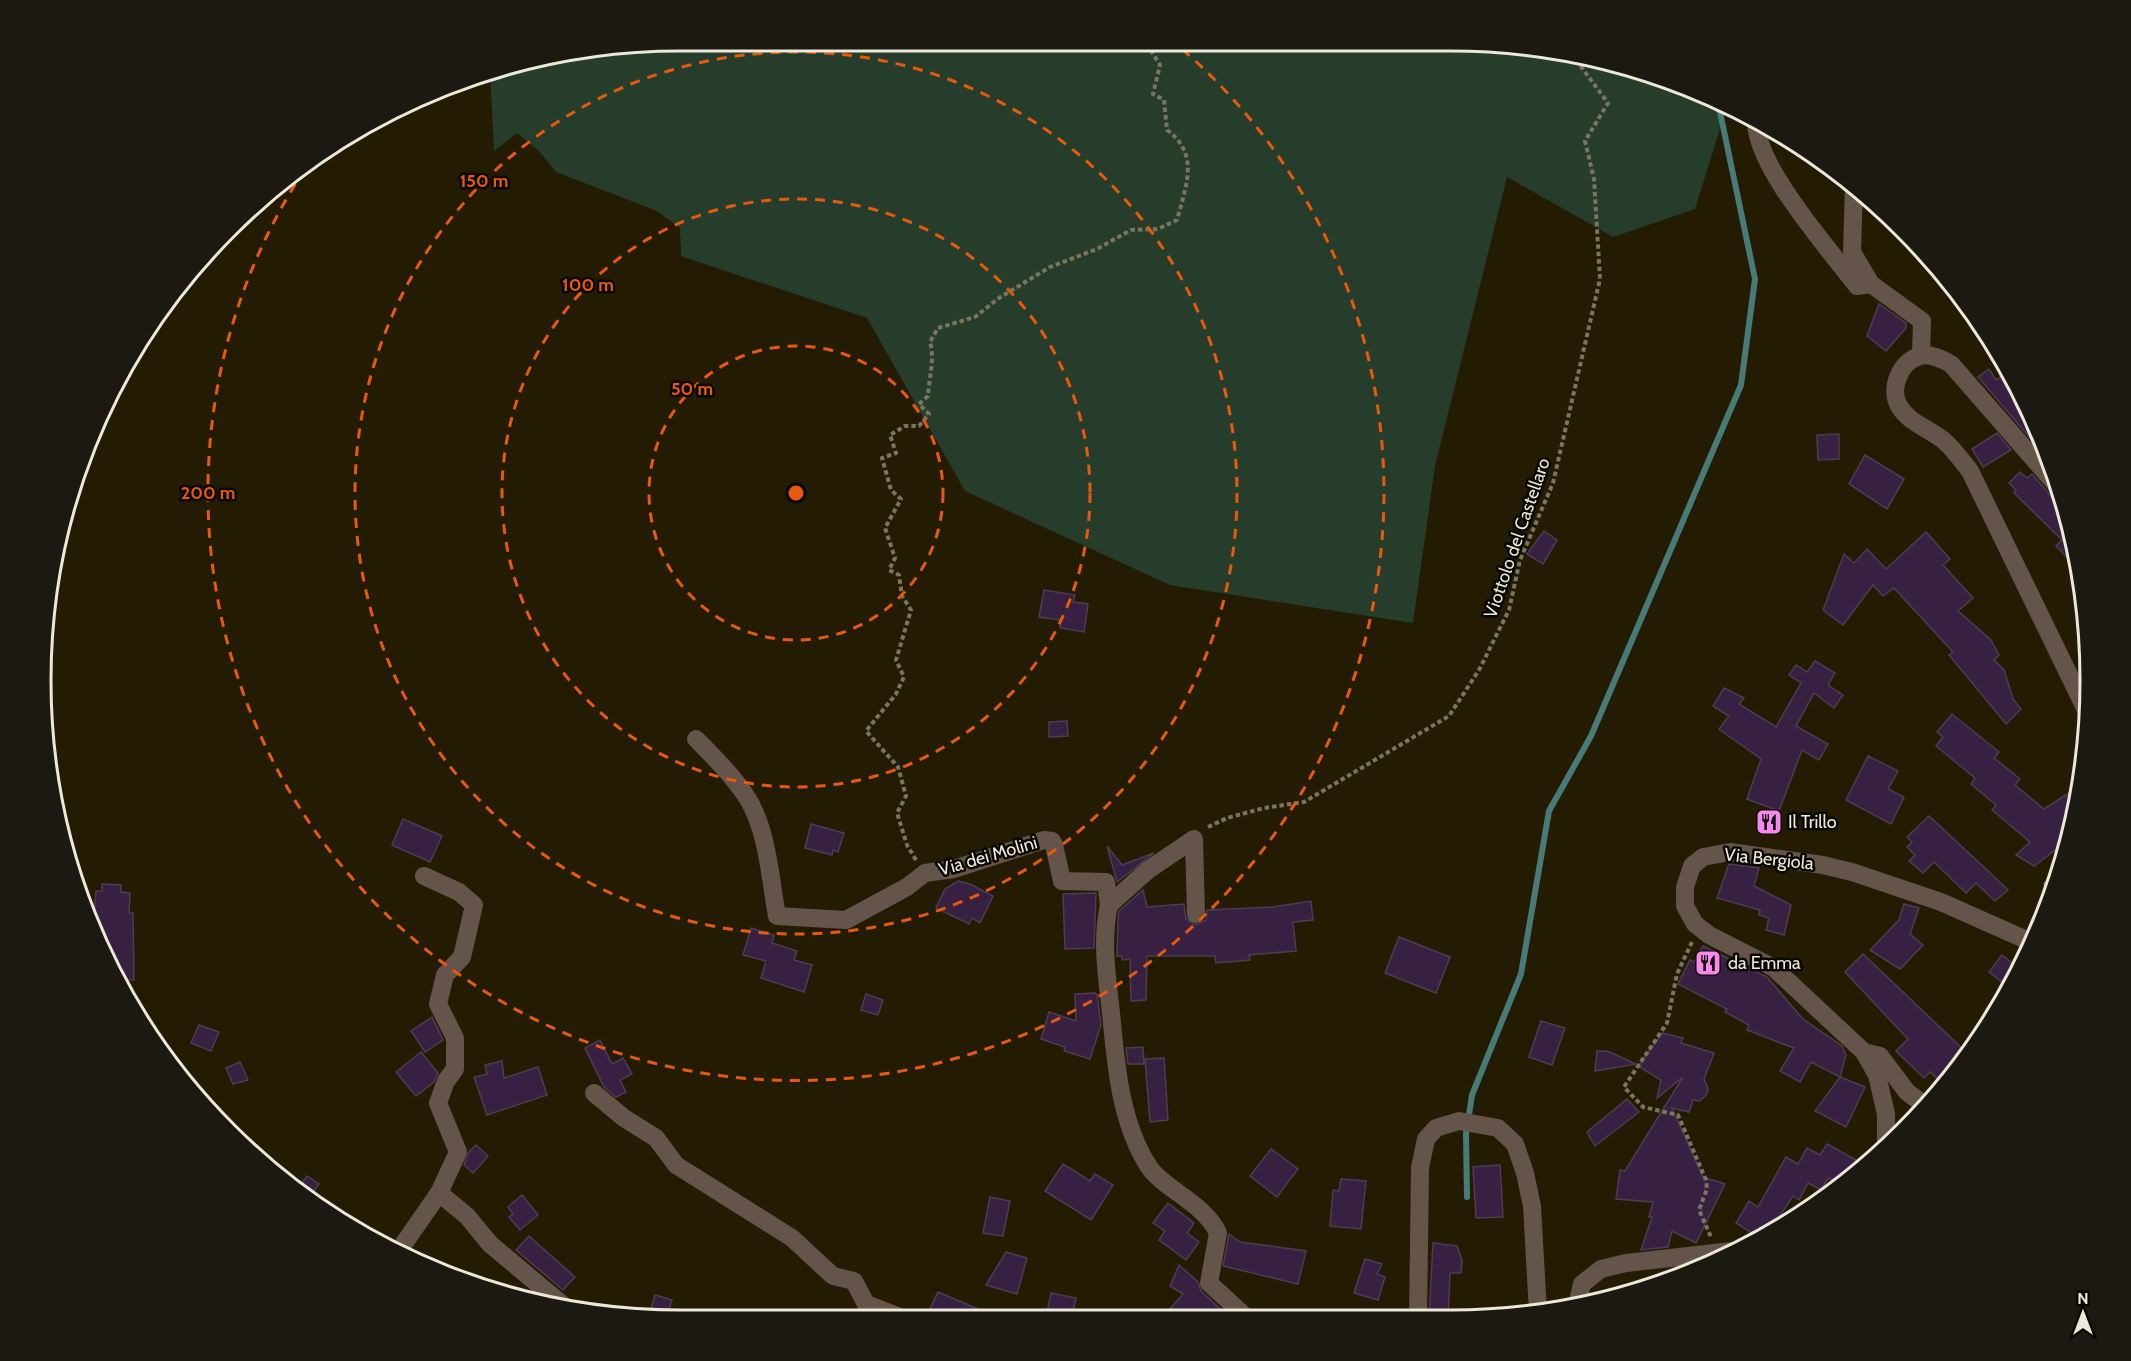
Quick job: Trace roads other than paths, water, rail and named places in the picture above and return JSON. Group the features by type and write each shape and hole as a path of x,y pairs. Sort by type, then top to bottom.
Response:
{"street":[{"path":"1758,131 1762,149 1780,183 1857,285 1871,284"},
{"path":"1854,197 1852,252 1871,284 1922,321 1921,355"},
{"path":"2044,471 1958,371 1939,358 1921,355 1899,373 1894,393 1898,404 1914,422 1945,441 1970,471 2080,697"},
{"name":"Via dei Molini","path":"696,739 718,761 748,800 765,844 777,916 846,920 907,887 925,873 954,869 1048,840 1054,844 1062,881 1106,882 1109,905 1104,961 1125,1114 1150,1169 1193,1203 1218,1233 1209,1283 1238,1310"},
{"path":"1109,905 1148,870 1194,839 1196,914"},
{"name":"Via Bergiola","path":"1864,1052 1774,968 1699,927 1685,906 1688,873 1696,861 1703,857 1730,852 1852,872 1941,902 2024,939"},
{"path":"403,1245 439,1193 458,1152 438,1103 446,1081 455,1069 455,1038 438,1004 445,975 462,957 474,905 459,892 424,876"},
{"path":"1864,1052 1880,1056 1907,1092 1919,1101"},
{"path":"1864,1052 1877,1075 1886,1114 1886,1135"},
{"path":"594,1093 624,1118 656,1138 676,1165 792,1238 833,1276 854,1281 866,1304 882,1310"},
{"path":"1418,1310 1420,1168 1426,1139 1436,1128 1460,1121 1498,1128 1515,1144 1525,1173 1532,1206 1538,1304"},
{"path":"439,1193 467,1216 490,1244 553,1297"},
{"path":"1579,1297 1582,1284 1601,1269 1626,1263 1709,1254"}],"waterway":[{"path":"1467,1197 1466,1134 1472,1095 1521,974 1549,811 1591,736 1741,385 1755,279 1720,112"}],"place":[{"name":"Il Trillo","path":"1769,822"},
{"name":"da Emma","path":"1708,963"}]}
